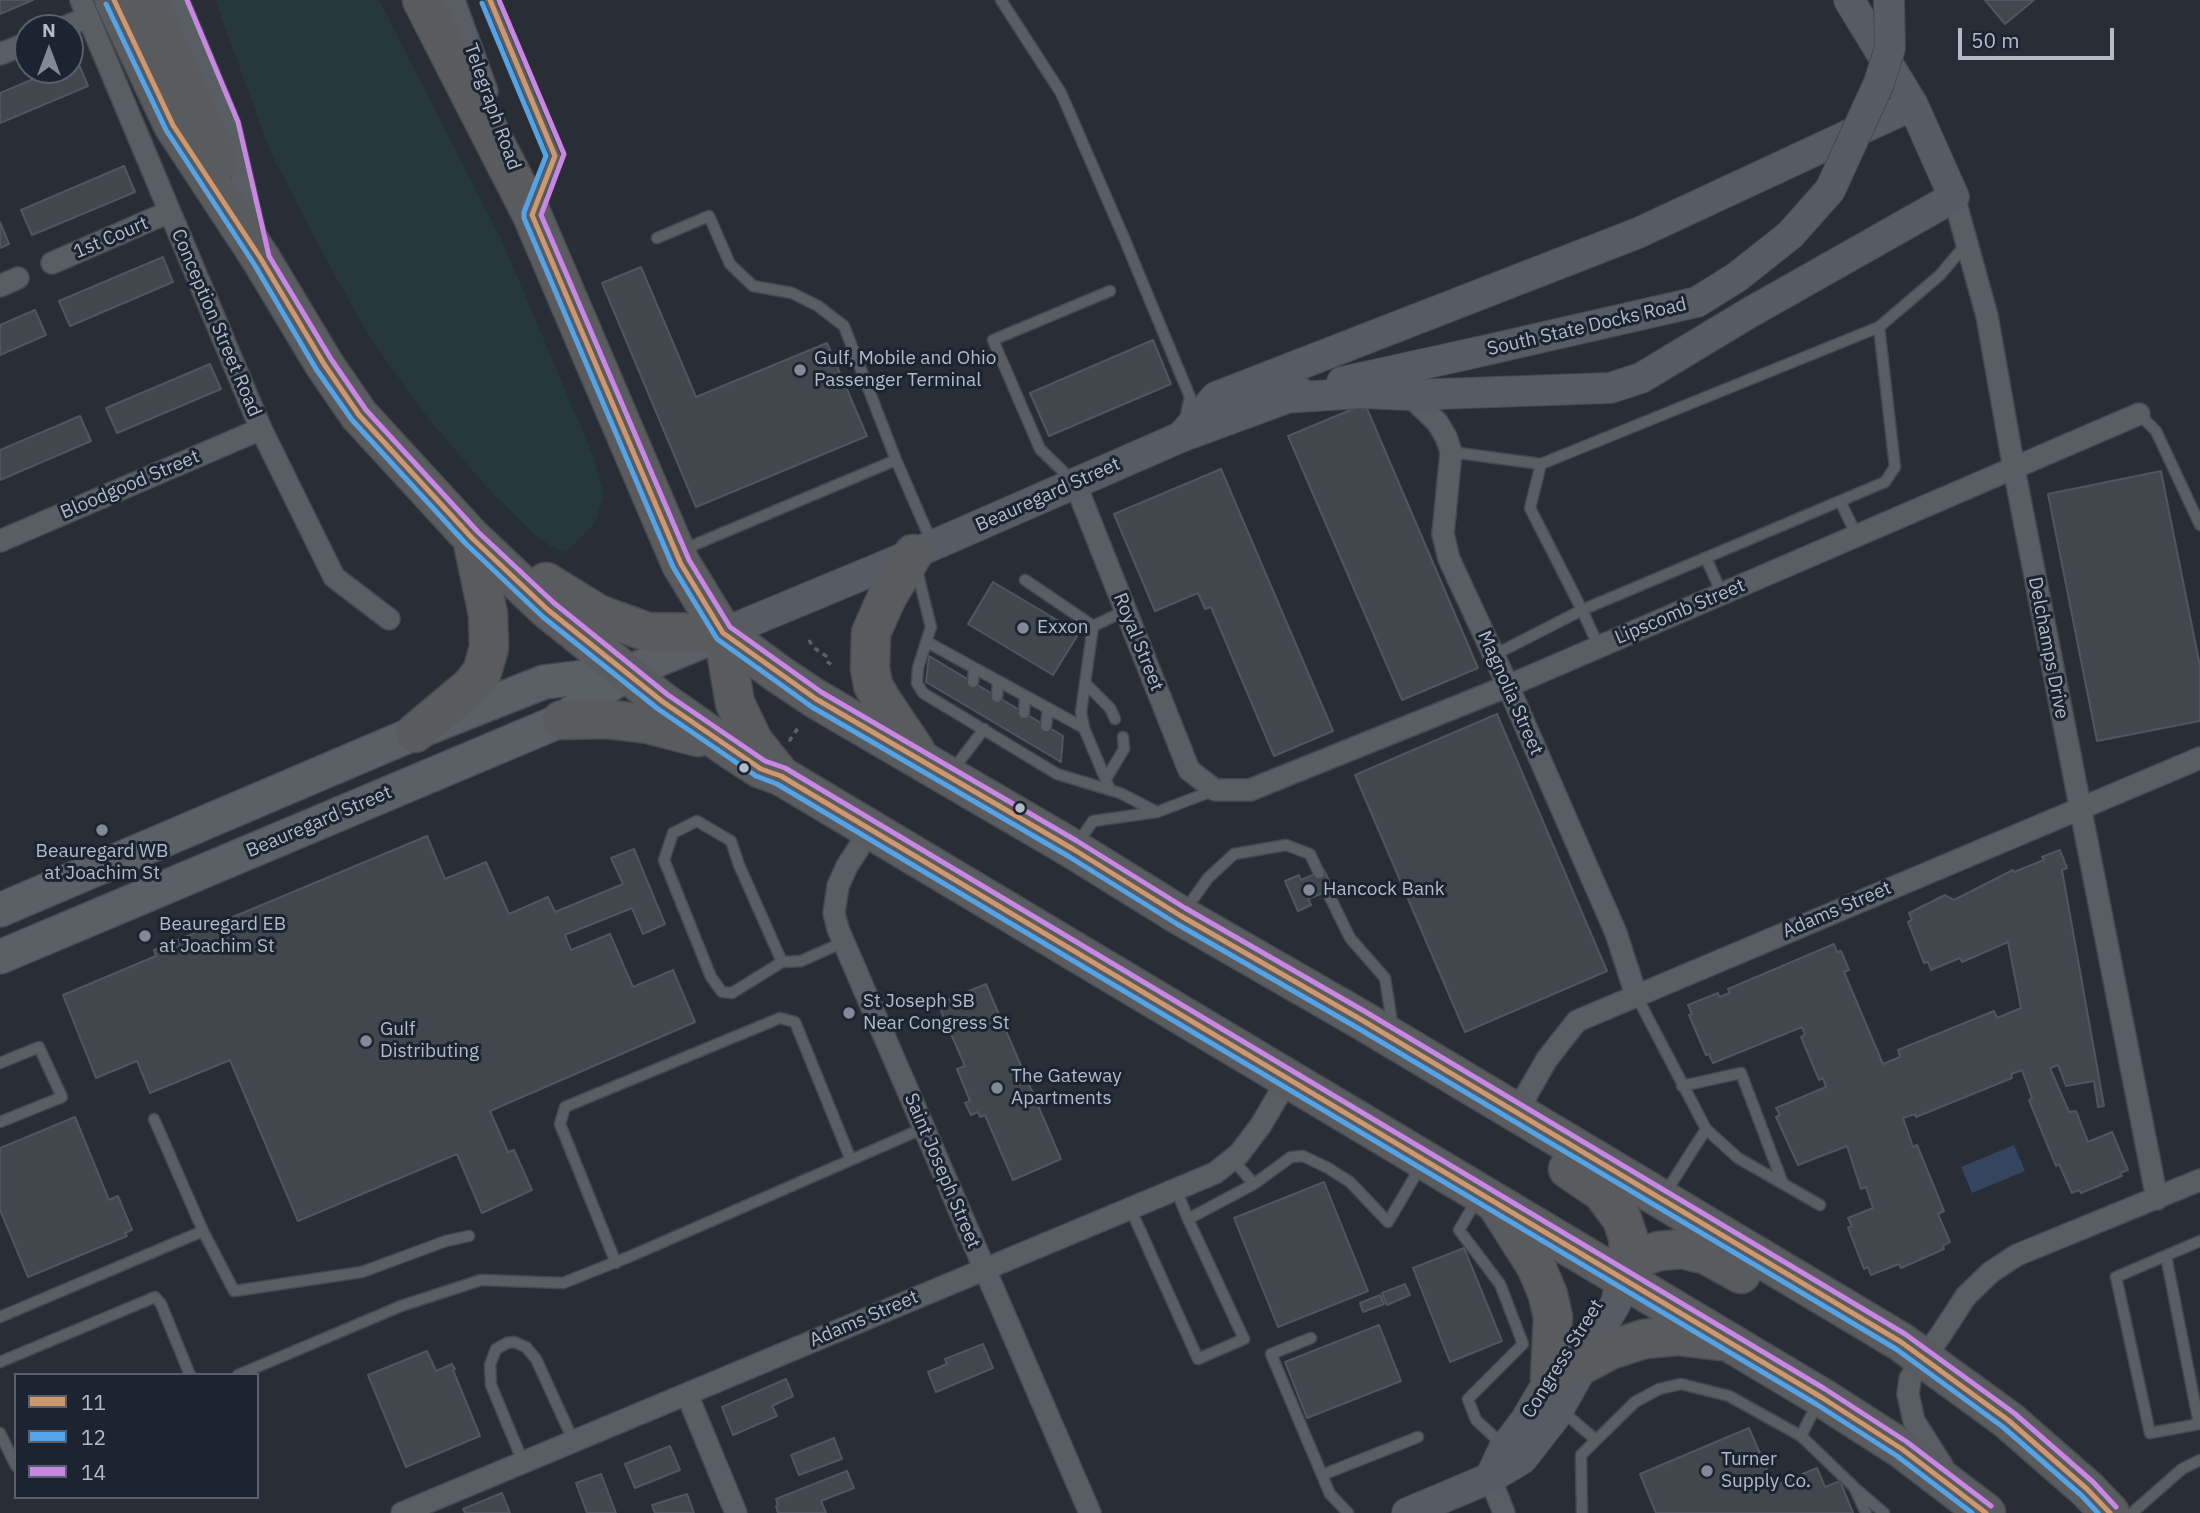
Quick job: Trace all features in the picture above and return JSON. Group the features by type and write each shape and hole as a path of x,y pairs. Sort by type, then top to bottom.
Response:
{"highway":[{"path":"148,0 261,259"},
{"path":"422,0 531,215"},
{"path":"94,6 261,259 324,364 359,415 472,538 548,610 663,702 761,769 781,776 1821,1397 1902,1448 1972,1501"},
{"name":"Telegraph Road","path":"531,215 681,564 723,633"},
{"path":"472,538 598,614 647,632 723,633 816,699 934,766 1181,916 1360,1019 1888,1334 2008,1420 2087,1489 2110,1513"},
{"path":"415,733 471,686 482,672 489,648 488,614 472,538"},
{"path":"923,550 887,597 871,633 870,668 873,685 881,701 934,766"},
{"path":"723,633 735,703 753,741 781,776"},
{"path":"562,720 606,719 648,724 691,734 733,751"},
{"path":"1360,1019 1420,1080 1585,1179 1609,1199 1622,1219 1628,1237 1629,1251 1622,1276"},
{"path":"1488,1197 1523,1243 1541,1276 1548,1296 1553,1317 1554,1394"},
{"path":"1622,1276 1634,1261 1646,1255 1665,1250 1695,1251 1712,1257 1806,1311 1888,1334"},
{"path":"1584,1364 1610,1350 1644,1339 1677,1336 1728,1342"}],"main road":[{"name":"Beauregard Street","path":"0,957 562,720 628,672 723,633"},
{"name":"Beauregard Street","path":"0,910 415,733 544,682 628,672"},
{"path":"0,932 32,918 107,864"}],"street":[{"path":"178,0 230,125 261,259"},
{"name":"Telegraph Road","path":"454,0 531,215"},
{"name":"Delchamps Drive","path":"1849,0 1913,105 1955,197 1987,316 2079,809 2157,1199"},
{"name":"South State Docks Road","path":"1478,352 1697,302 1737,277 1790,235 1830,190 1879,83 1890,48 1889,0"},
{"name":"Conception Street Road","path":"94,6 169,212 261,429 334,577 389,620"},
{"path":"1181,437 1216,397 1638,233 1913,105"},
{"path":"1283,398 1362,393 1409,395 1610,388 1641,378 1749,313 1955,197"},
{"name":"1st Court","path":"52,263 169,212"},
{"name":"Beauregard Street","path":"723,633 923,550 1181,437 1283,398 1372,374 1478,352"},
{"path":"1409,395 1437,422 1451,452"},
{"name":"Lipscomb Street","path":"1215,790 1250,790 1508,686 2139,414"},
{"name":"Bloodgood Street","path":"0,541 261,429"},
{"name":"Magnolia Street","path":"1451,452 1444,521 1449,559 1616,933 1636,995"},
{"name":"Royal Street","path":"1075,484 1189,770 1215,790"},
{"name":"Adams Street","path":"1516,1113 1547,1059 1577,1021 2200,758"},
{"name":"Saint Joseph Street","path":"871,830 847,866 838,886 834,913 844,942 1090,1513"},
{"name":"Adams Street","path":"402,1513 1215,1173 1233,1160 1261,1125 1289,1079"},
{"path":"1972,1501 1920,1431 1911,1412 1908,1394 1910,1380 1966,1296 1991,1272 2017,1255 2200,1180"},
{"name":"Congress Street","path":"1490,1478 1505,1447 1525,1421 1584,1364 1589,1349 1616,1303 1622,1276"},
{"name":"Congress Street","path":"1407,1513 1444,1506 1522,1459 1596,1301 1622,1276"},
{"path":"687,1394 736,1513"},
{"path":"1490,1478 1504,1513"}],"lane":[{"path":"490,0 555,156 531,215"},
{"path":"1001,0 1060,93 1175,360 1190,397 1181,437"},
{"path":"657,238 709,216 730,264 752,286 792,293 818,306 844,326 896,460 923,550 931,627 918,668 917,683 923,693 943,699 971,722 990,729 1057,774 1108,785 1157,812"},
{"path":"1451,452 1541,464 1879,327 1940,275 1967,243"},
{"path":"1075,484 1040,449 993,340 1110,291"},
{"path":"1494,655 1582,610 1885,482 1895,467 1879,327"},
{"path":"2139,414 2156,431 2200,525"},
{"path":"676,553 896,460"},
{"path":"1541,464 1530,508 1599,647"},
{"path":"1840,502 1857,536"},
{"path":"1706,558 1722,594"},
{"path":"1025,580 1093,626"},
{"path":"1093,626 1125,611"},
{"path":"1093,626 1081,712 1084,728 1108,785"},
{"path":"927,642 1084,728"},
{"path":"948,667 950,654"},
{"path":"973,682 974,668"},
{"path":"997,696 998,681"},
{"path":"1086,684 1110,708 1115,719"},
{"path":"1024,713 1025,696"},
{"path":"971,709 971,722"},
{"path":"1046,726 1048,709"},
{"path":"934,766 969,752 990,729"},
{"path":"1108,785 1124,749 1123,737"},
{"path":"1018,750 1019,738"},
{"path":"1041,764 1043,752"},
{"path":"1073,849 1093,821 1157,812 1215,790"},
{"path":"782,962 731,841 697,821 673,833 664,860 712,977 722,992 733,993 782,962 801,961 844,942"},
{"path":"1181,916 1208,878 1234,854 1286,845 1310,854 1319,873"},
{"path":"1326,891 1350,938 1385,978 1395,1042"},
{"path":"1636,995 1706,1129 1738,1158 1819,1205"},
{"path":"615,1262 560,1124 565,1107 780,1017 795,1022 851,1160"},
{"path":"0,1063 39,1047 62,1097 0,1122"},
{"path":"1682,1086 1741,1073 1783,1184"},
{"path":"154,1119 234,1291 362,1272 446,1241 469,1237"},
{"path":"243,1373 401,1306 481,1280 563,1283 924,1128"},
{"path":"1661,1200 1706,1129"},
{"path":"1188,1219 1254,1184 1292,1157 1303,1156 1350,1182 1388,1222 1425,1160"},
{"path":"1233,1160 1254,1184"},
{"path":"1130,1208 1198,1359 1244,1339 1176,1189"},
{"path":"1488,1197 1459,1230 1500,1284 1523,1344 1468,1399 1476,1420 1505,1447"},
{"path":"0,1317 204,1231"},
{"path":"2166,1256 2200,1424 2150,1433 2116,1278 2200,1241"},
{"path":"0,1362 155,1297 161,1304 189,1373"},
{"path":"1311,1338 1271,1354 1330,1494 1348,1513"},
{"path":"523,1462 491,1385 490,1364 496,1349 507,1343 514,1342 526,1347 536,1359 574,1442"},
{"path":"1582,1513 1581,1455 1635,1402 1659,1389 1681,1384 1729,1396 1801,1436 1884,1513"},
{"path":"1554,1394 1596,1440"},
{"path":"1801,1436 1821,1397"},
{"path":"0,1433 14,1462"},
{"path":"1322,1475 1418,1437"},
{"path":"2132,1513 2182,1469 2200,1460"},
{"path":"1854,1487 1866,1513"}],"path":[{"path":"809,640 813,647 826,656 826,661 835,667"}],"shaded area":[{"path":"215,0 379,0 503,243 594,458 604,496 594,524 566,552 550,546 535,535 493,494 431,422 373,343 270,151"}],"water":[{"path":"2014,1145 2025,1171 1972,1193 1961,1167"}],"building":[{"path":"0,0 33,0 0,14"},
{"path":"1985,0 2034,0 2005,24"},
{"path":"84,77 88,86 0,123 0,93 22,84 84,84"},
{"path":"124,166 135,192 32,235 21,210"},
{"path":"0,222 9,244 0,248"},
{"path":"163,257 173,282 70,326 59,301"},
{"name":"Gulf, Mobile and Ohio Passenger Terminal","path":"641,267 696,397 827,343 867,436 696,507 602,283"},
{"path":"35,310 46,335 0,355 0,325"},
{"path":"1153,340 1171,384 1049,436 1030,393"},
{"path":"210,364 221,389 117,433 106,408"},
{"path":"1365,404 1478,668 1402,700 1288,436"},
{"path":"80,416 91,441 0,480 0,450"},
{"path":"1221,469 1333,731 1274,756 1211,607 1205,609 1198,593 1155,611 1114,514"},
{"path":"2161,471 2200,666 2200,721 2097,741 2048,494"},
{"name":"Exxon","path":"993,582 1079,633 1053,675 968,624"},
{"path":"929,656 1063,736 1061,762 926,682"},
{"path":"1497,714 1607,971 1465,1032 1355,775"},
{"name":"Gulf Distributing","path":"427,836 445,879 486,862 509,914 548,897 555,912 623,884 611,858 634,849 665,924 643,934 632,908 565,935 571,950 610,934 633,987 673,970 695,1022 490,1111 508,1152 514,1150 532,1190 482,1213 457,1154 298,1221 230,1060 150,1093 137,1061 96,1078 63,995 156,956 154,950"},
{"path":"2060,850 2067,868 2062,870 2104,1106 2098,1107 2094,1081 2066,1086 2058,1065 2050,1068 2069,1112 2076,1111 2088,1142 2112,1132 2128,1170 2120,1173 2122,1176 2081,1193 2079,1190 2072,1193 2059,1164 2056,1166 2029,1100 2032,1098 2022,1070 2011,1074 2012,1078 1916,1117 1915,1114 1903,1118 1913,1147 1917,1145 1944,1211 1938,1214 1950,1242 1943,1246 1944,1249 1901,1268 1899,1264 1871,1275 1868,1267 1864,1269 1848,1228 1852,1226 1848,1218 1873,1208 1866,1187 1861,1189 1847,1146 1798,1165 1776,1117 1780,1115 1776,1108 1826,1087 1823,1078 1819,1080 1801,1037 1805,1034 1802,1027 1713,1063 1709,1054 1706,1055 1689,1015 1692,1014 1688,1005 1718,993 1719,997 1730,993 1728,989 1834,944 1837,952 1841,951 1849,970 1844,972 1883,1064 1900,1057 1898,1050 1994,1011 1997,1018 2021,1008 2008,942 1962,962 1960,958 1931,970 1928,962 1924,963 1908,922 1912,920 1909,913 1945,895 1954,900 2013,870 2014,872 2044,860 2042,857"},
{"name":"Hancock Bank","path":"1324,870 1333,889 1308,899 1311,905 1298,911 1285,881 1299,875 1301,880"},
{"name":"The Gateway Apartments","path":"986,984 1061,1159 1013,1180 985,1115 980,1117 978,1112 971,1115 965,1103 970,1101 957,1069 965,1066 938,1004"},
{"path":"75,1117 109,1200 118,1196 132,1230 125,1233 127,1236 28,1277 0,1210 0,1148"},
{"path":"1324,1182 1368,1291 1278,1327 1234,1218"},
{"path":"1464,1248 1502,1341 1450,1362 1413,1268"},
{"path":"1405,1284 1410,1295 1387,1305 1382,1293"},
{"path":"1380,1295 1384,1304 1363,1312 1360,1303"},
{"path":"1379,1325 1401,1381 1307,1418 1285,1362"},
{"path":"983,1344 993,1368 936,1392 928,1372 947,1364 945,1359"},
{"path":"427,1351 436,1371 452,1364 480,1436 406,1467 368,1375"},
{"path":"786,1379 793,1396 772,1406 777,1416 733,1435 722,1407"},
{"name":"Turner Supply Co.","path":"1749,1428 1774,1486 1817,1468 1825,1487 1840,1481 1853,1513 1656,1513 1640,1474"},
{"path":"834,1438 842,1459 799,1475 791,1455"},
{"path":"670,1446 680,1470 635,1488 625,1464"},
{"path":"847,1471 854,1488 821,1501 826,1513 778,1513 776,1499"},
{"path":"601,1474 616,1513 587,1513 576,1483"},
{"path":"502,1493 510,1513 465,1513 463,1509"},
{"path":"687,1494 694,1513 655,1513 652,1505"}],"transit line":[{"name":"11","path":"114,0 173,125 359,415 472,538 548,610 663,702 761,769 781,776 1821,1397 1902,1449 1986,1513"},
{"name":"14","path":"187,0 238,122 269,256 331,359 366,410 478,532 554,603 668,695 765,761 785,768 1825,1389 1907,1442 1991,1506"},
{"name":"11","path":"490,0 555,156 532,215 681,564 723,633 816,699 1901,1342 2008,1420 2087,1489 2110,1513"},
{"name":"14","path":"499,0 564,154 541,215 689,560 730,627 821,692 1077,841 1185,908 1364,1011 1905,1334 2014,1413 2093,1482 2116,1507"},
{"name":"12","path":"482,3 546,156 524,218 673,567 717,639 812,707 1068,856 1177,924 1356,1027 1896,1349 2003,1427 2098,1513"},
{"name":"12","path":"106,4 166,130 254,264 316,369 352,420 466,544 543,617 658,709 756,776 777,784 1816,1404 1897,1456 1972,1513"}],"place":[{"name":"Gulf, Mobile and Ohio Passenger Terminal","path":"800,370"},
{"name":"Exxon","path":"1023,628"},
{"name":"Beauregard WB at Joachim St","path":"102,830"},
{"name":"Hancock Bank","path":"1309,890"},
{"name":"Beauregard EB at Joachim St","path":"145,936"},
{"name":"St Joseph SB Near Congress St","path":"849,1013"},
{"name":"Gulf Distributing","path":"366,1041"},
{"name":"The Gateway Apartments","path":"997,1088"},
{"name":"Turner Supply Co.","path":"1707,1471"}]}
